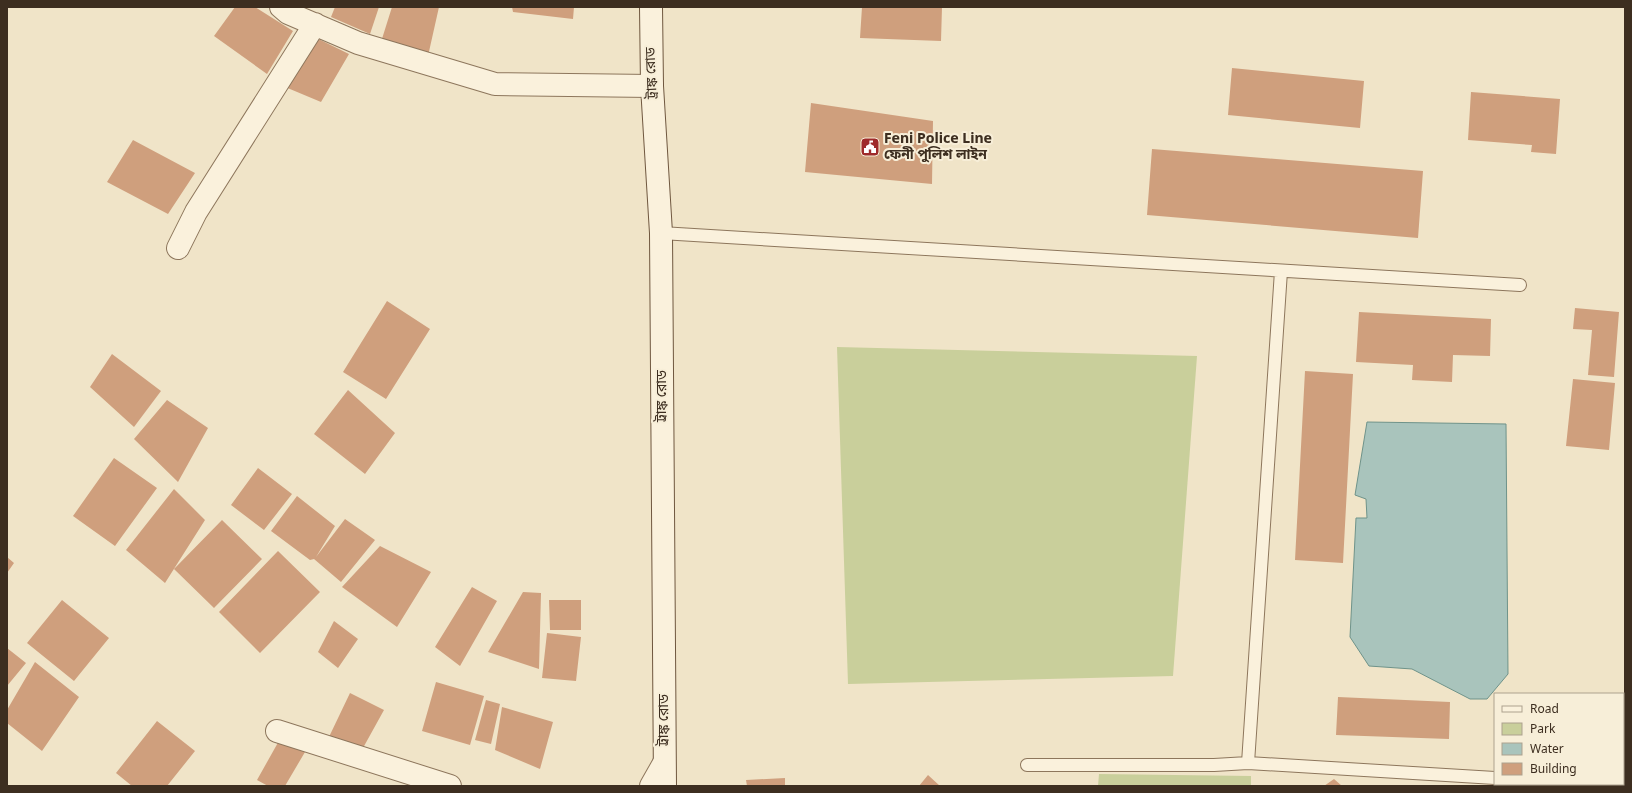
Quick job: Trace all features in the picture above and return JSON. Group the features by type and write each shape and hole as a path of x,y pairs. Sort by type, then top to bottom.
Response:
{"street":[{"path":"281,7 288,13 358,43 495,84 652,86"},
{"name":"ট্রাঙ্ক রোড","path":"651,7 652,86 661,234 665,786"},
{"path":"178,248 196,212 315,24"},
{"path":"277,731 450,786"},
{"path":"651,786 664,763"}],"lane":[{"path":"661,234 1520,285"},
{"path":"1248,763 1281,271"},
{"path":"1028,765 1206,765 1248,763 1494,778"}],"green space":[{"path":"837,347 1197,356 1173,676 848,684"},
{"path":"1099,774 1251,776 1251,786 1098,786"}],"water":[{"path":"1367,422 1506,424 1508,674 1487,699 1470,699 1412,669 1369,666 1350,637 1356,518 1367,518 1366,499 1355,495"}],"building":[{"path":"235,7 255,7 293,31 267,74 214,36"},
{"path":"335,7 379,7 370,34 331,17"},
{"path":"392,7 439,7 428,56 381,42"},
{"path":"512,7 574,7 573,19 513,12"},
{"path":"862,7 942,7 941,41 860,38"},
{"path":"300,30 349,54 321,102 278,84"},
{"path":"1232,68 1364,81 1360,128 1228,115"},
{"path":"1471,92 1560,99 1556,154 1531,152 1532,145 1468,140"},
{"name":"Feni Police Line ফেনী পুলিশ লাইন","path":"811,103 933,121 932,184 805,172"},
{"path":"133,140 195,173 168,214 107,182"},
{"path":"1152,149 1423,171 1418,238 1147,215"},
{"path":"387,301 430,329 386,399 343,372"},
{"path":"1575,308 1619,312 1614,377 1588,375 1592,330 1573,329"},
{"path":"1359,312 1491,319 1490,356 1453,355 1452,382 1412,380 1413,365 1356,362"},
{"path":"112,354 161,391 134,427 90,387"},
{"path":"1305,371 1353,374 1343,563 1295,560"},
{"path":"1573,379 1615,383 1609,450 1566,446"},
{"path":"348,390 395,433 365,474 314,434"},
{"path":"167,400 208,428 178,482 134,439"},
{"path":"114,458 157,488 115,546 73,516"},
{"path":"258,468 292,494 264,530 231,505"},
{"path":"174,489 205,520 165,583 126,550"},
{"path":"297,496 335,526 316,557 345,519 375,540 341,582 314,559 310,560 271,531"},
{"path":"222,520 262,559 214,608 174,569"},
{"path":"380,546 431,572 397,627 342,587"},
{"path":"278,551 320,592 260,653 219,612"},
{"path":"7,557 14,563 7,573"},
{"path":"472,587 497,601 460,666 435,647"},
{"path":"523,592 541,593 539,669 488,652"},
{"path":"62,600 109,638 74,681 27,643"},
{"path":"549,600 581,600 581,630 550,630"},
{"path":"334,621 358,639 338,668 318,652"},
{"path":"547,633 581,637 576,681 542,678"},
{"path":"7,648 26,663 7,686"},
{"path":"35,662 79,697 42,751 7,723 7,710"},
{"path":"436,682 484,696 470,745 422,731"},
{"path":"350,693 384,710 358,757 328,739"},
{"path":"1338,697 1450,702 1449,739 1336,735"},
{"path":"486,700 500,704 491,744 475,740"},
{"path":"502,707 553,722 540,769 495,750"},
{"path":"157,721 195,751 167,786 132,786 116,773"},
{"path":"280,739 305,752 285,786 268,786 257,780"},
{"path":"928,775 940,786 919,786"},
{"path":"785,778 785,786 747,786 746,780"},
{"path":"1334,779 1342,786 1324,786"}],"place":[{"name":"Feni Police Line ফেনী পুলিশ লাইন","path":"870,147"}]}
